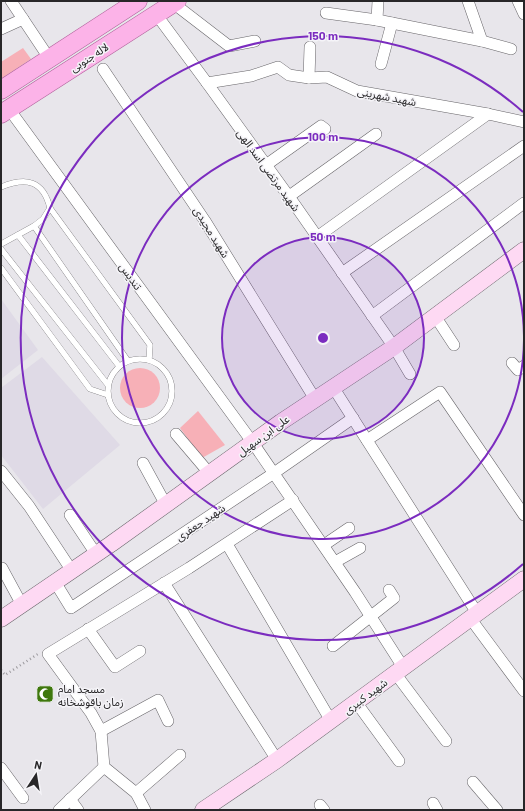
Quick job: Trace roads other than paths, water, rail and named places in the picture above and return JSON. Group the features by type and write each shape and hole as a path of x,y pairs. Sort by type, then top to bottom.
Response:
{"main road":[{"name":"لاله جنوبی","path":"1,90 138,1"},
{"name":"لاله جنوبی","path":"5,111 175,2"}],"street":[{"path":"11,1 49,58"},
{"path":"377,20 378,1"},
{"path":"468,1 482,41"},
{"path":"518,1 524,14"},
{"path":"175,2 229,46 255,41"},
{"path":"326,13 377,20 482,41 511,49"},
{"name":"شهید مرتضی اسد الهی","path":"156,14 317,237 394,347 410,374"},
{"path":"1,29 23,19"},
{"path":"382,64 392,23"},
{"path":"309,78 310,47"},
{"name":"شهید شهرینی","path":"207,83 250,76 278,68 289,74 309,78 327,77 357,91 488,114 524,122"},
{"name":"شهید مجیدی","path":"103,69 205,221 316,399"},
{"name":"تندیس","path":"5,111 253,442 324,545 371,617 399,670 446,741"},
{"path":"317,237 488,114"},
{"path":"266,165 321,126 326,129"},
{"path":"288,197 376,134"},
{"path":"342,273 524,146"},
{"path":"372,316 524,203"},
{"name":"علی ابن سهیل","path":"1,619 166,505 253,442 394,347 524,250"},
{"path":"435,316 454,345"},
{"path":"512,363 518,370 524,366"},
{"path":"333,387 474,615 524,691"},
{"path":"367,440 440,392 522,507"},
{"name":"شهید جعفری","path":"55,582 72,608 274,473 353,418"},
{"path":"176,434 210,474"},
{"path":"143,463 166,505"},
{"path":"1,471 29,506 72,571"},
{"path":"145,810 136,793 104,767 101,731 91,713 48,654 227,544 293,500"},
{"path":"70,515 96,554"},
{"path":"324,545 349,528"},
{"path":"227,544 331,721"},
{"path":"335,562 360,548"},
{"path":"2,568 22,605"},
{"name":"شهید کبیری","path":"212,807 524,579"},
{"path":"164,583 276,760"},
{"path":"333,646 394,598 389,590"},
{"path":"88,629 115,668 140,651"},
{"path":"101,731 158,700 168,721"},
{"path":"356,702 399,761"},
{"path":"136,793 180,755"},
{"path":"59,810 104,767"},
{"path":"1,768 23,798"},
{"path":"473,782 497,810"},
{"path":"70,799 78,810"}],"lane":[{"path":"1,187 15,181 26,181 39,187 47,197 50,208 150,346 149,360"},
{"path":"1,244 34,226 43,219 50,208"},
{"path":"34,226 128,361"},
{"path":"18,235 119,366"},
{"path":"1,249 108,385"},
{"path":"1,268 90,389 108,395"},
{"path":"138,359 149,360 166,372 171,382 172,392 170,402 165,411 158,418 148,423 137,424 126,420 117,414 111,406 108,395 108,385 112,375 119,366 128,361 138,359"}],"place":[{"name":"مسجد امام زمان باقوشخانه","path":"45,694"}]}
